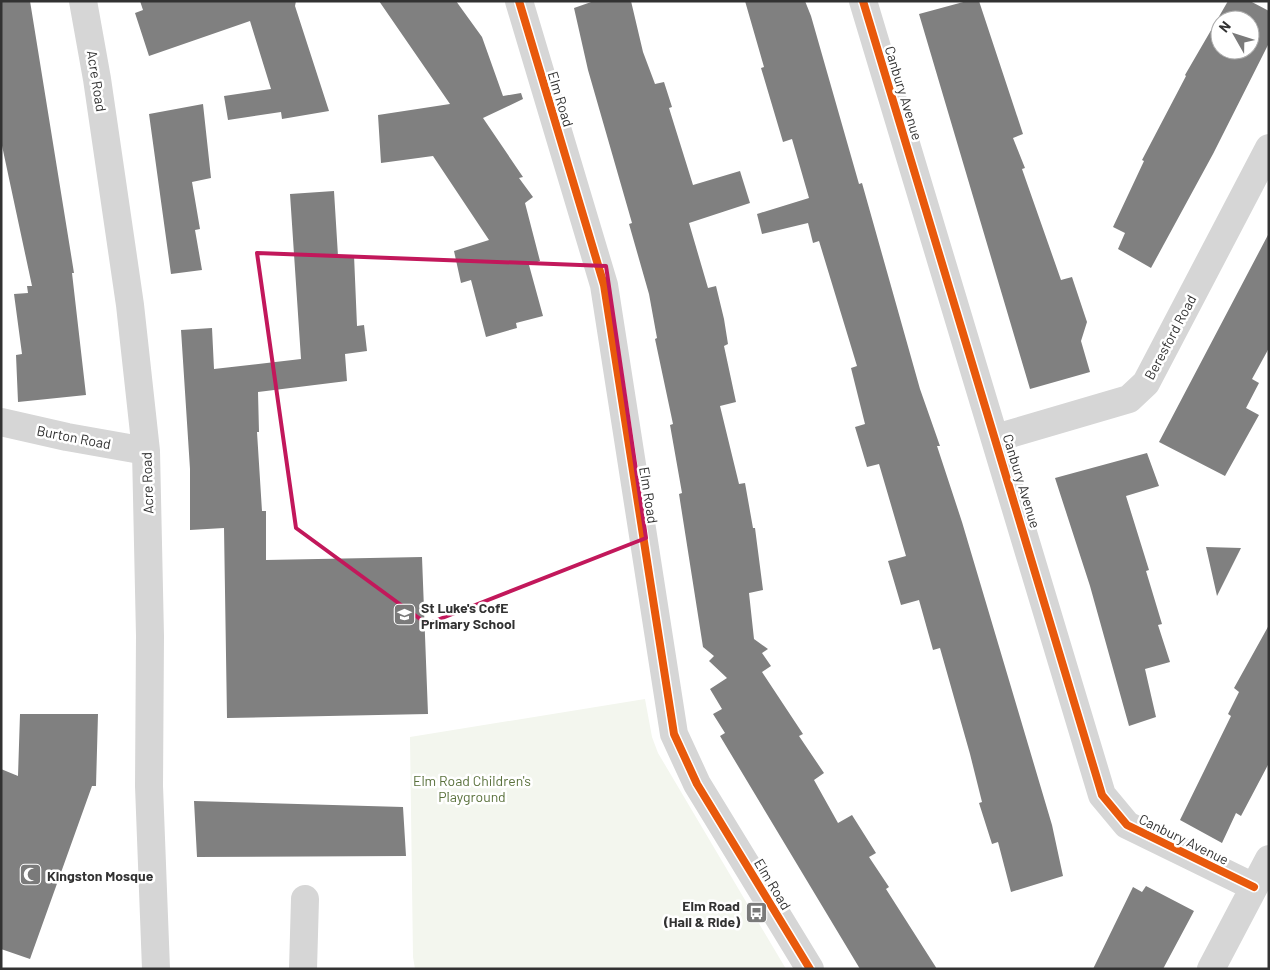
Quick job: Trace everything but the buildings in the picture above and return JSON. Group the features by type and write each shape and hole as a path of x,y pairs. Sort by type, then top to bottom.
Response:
{"street":[{"name":"Acre Road","path":"83,1 97,79 130,305 146,451 150,636 149,786 156,969"},
{"name":"Elm Road","path":"519,1 604,286 674,734 697,784 810,969"},
{"name":"Canbury Avenue","path":"864,1 1102,795 1127,824 1254,887"},
{"name":"Beresford Road","path":"996,438 1129,399 1146,383 1269,148"},
{"name":"Burton Road","path":"1,422 67,437 146,451"},
{"path":"1211,969 1269,859"},
{"path":"303,969 306,899"}],"highlighted area":[{"path":"257,253 606,266 646,538 427,624 296,528"}],"green space":[{"name":"Elm Road Children's Playground","path":"645,699 652,737 658,753 786,969 415,969 413,957 410,737"}],"cycle path":[{"path":"519,1 604,285 674,734 697,784 810,969"},
{"path":"863,1 1102,795 1127,825 1254,887"}],"place":[{"name":"St Luke's CofE Primary School","path":"405,615"},
{"name":"Kingston Mosque","path":"31,875"},
{"name":"Elm Road (Hail & Ride)","path":"756,913"}]}
